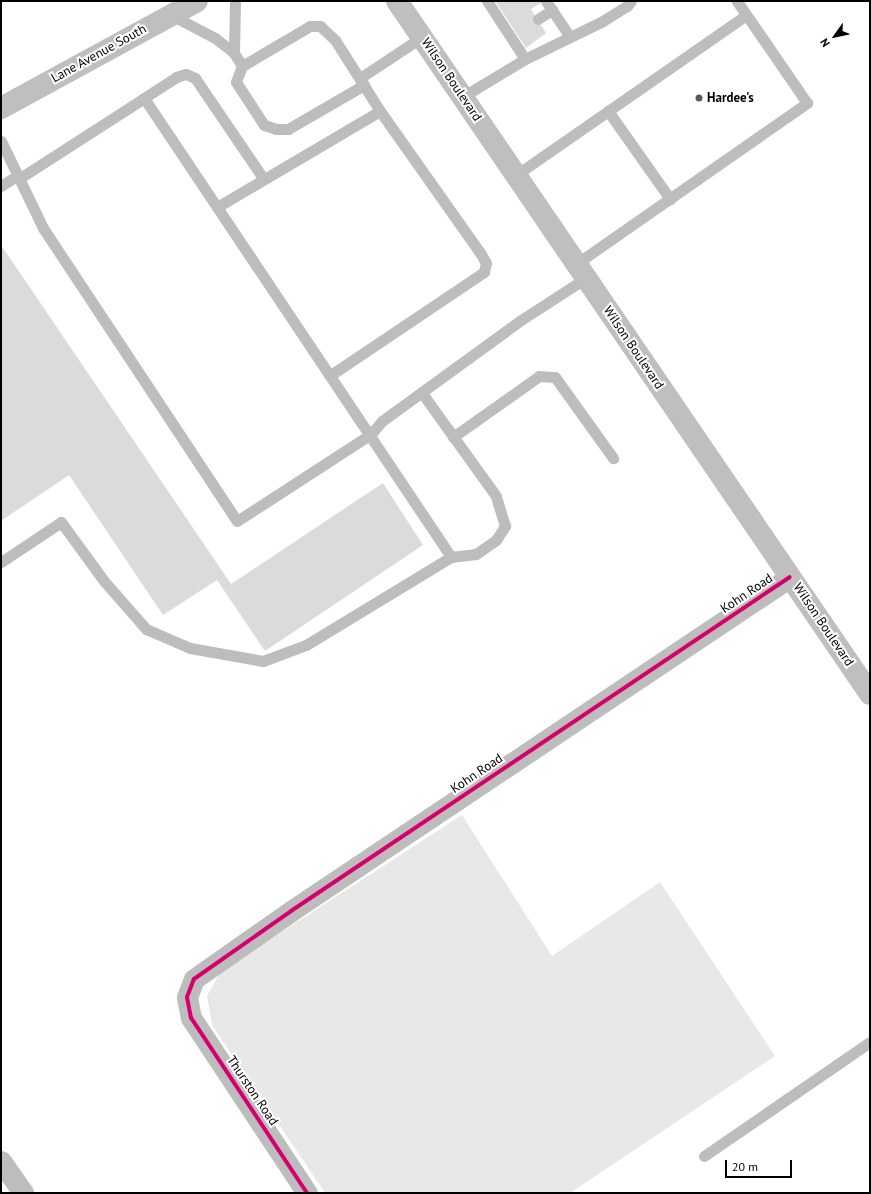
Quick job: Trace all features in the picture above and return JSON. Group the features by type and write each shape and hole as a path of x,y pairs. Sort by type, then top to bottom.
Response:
{"main road":[{"name":"Lane Avenue South","path":"1,108 197,1"},
{"name":"Wilson Boulevard","path":"397,1 870,694"}],"street":[{"name":"Kohn Road","path":"187,997 194,979 291,910 790,577"},
{"name":"Thurston Road","path":"187,997 191,1018 302,1191"},
{"path":"1,1161 23,1193"}],"lane":[{"path":"234,53 235,1"},
{"path":"462,97 525,59 602,22 627,6 631,1"},
{"path":"1,141 43,228 237,521 371,434 382,421 521,320 670,199 807,103 737,1"},
{"path":"490,2 514,36 525,59"},
{"path":"538,19 549,6 570,37"},
{"path":"516,175 746,14"},
{"path":"171,15 199,29 234,53 242,66"},
{"path":"331,375 484,272 486,263 380,111 362,82 335,40 320,26 310,26 242,66 236,82 264,126 276,129 288,129 362,82 422,37"},
{"path":"1,186 176,78 186,74 195,78 263,178"},
{"path":"144,98 253,264 371,434 451,557"},
{"path":"217,207 263,178 380,111"},
{"path":"608,111 670,199"},
{"path":"454,437 539,376 555,377 613,458"},
{"path":"1,562 61,522 104,581 146,629 190,648 263,661 306,645 451,557 476,554 496,540 505,526 496,496 422,393"},
{"path":"704,1156 870,1042"}],"shaded area":[{"path":"462,815 552,956 660,882 775,1056 570,1193 325,1193 212,1025 207,996 221,971"}],"building":[{"path":"495,1 544,1 531,9 546,33 526,48"},
{"path":"1,245 231,584 383,483 423,545 265,651 217,580 163,615 69,475 1,521"}],"cycle path":[{"path":"307,1193 191,1018 187,997 194,979 291,911 790,577"}],"place":[{"name":"Hardee's","path":"699,98"}]}
